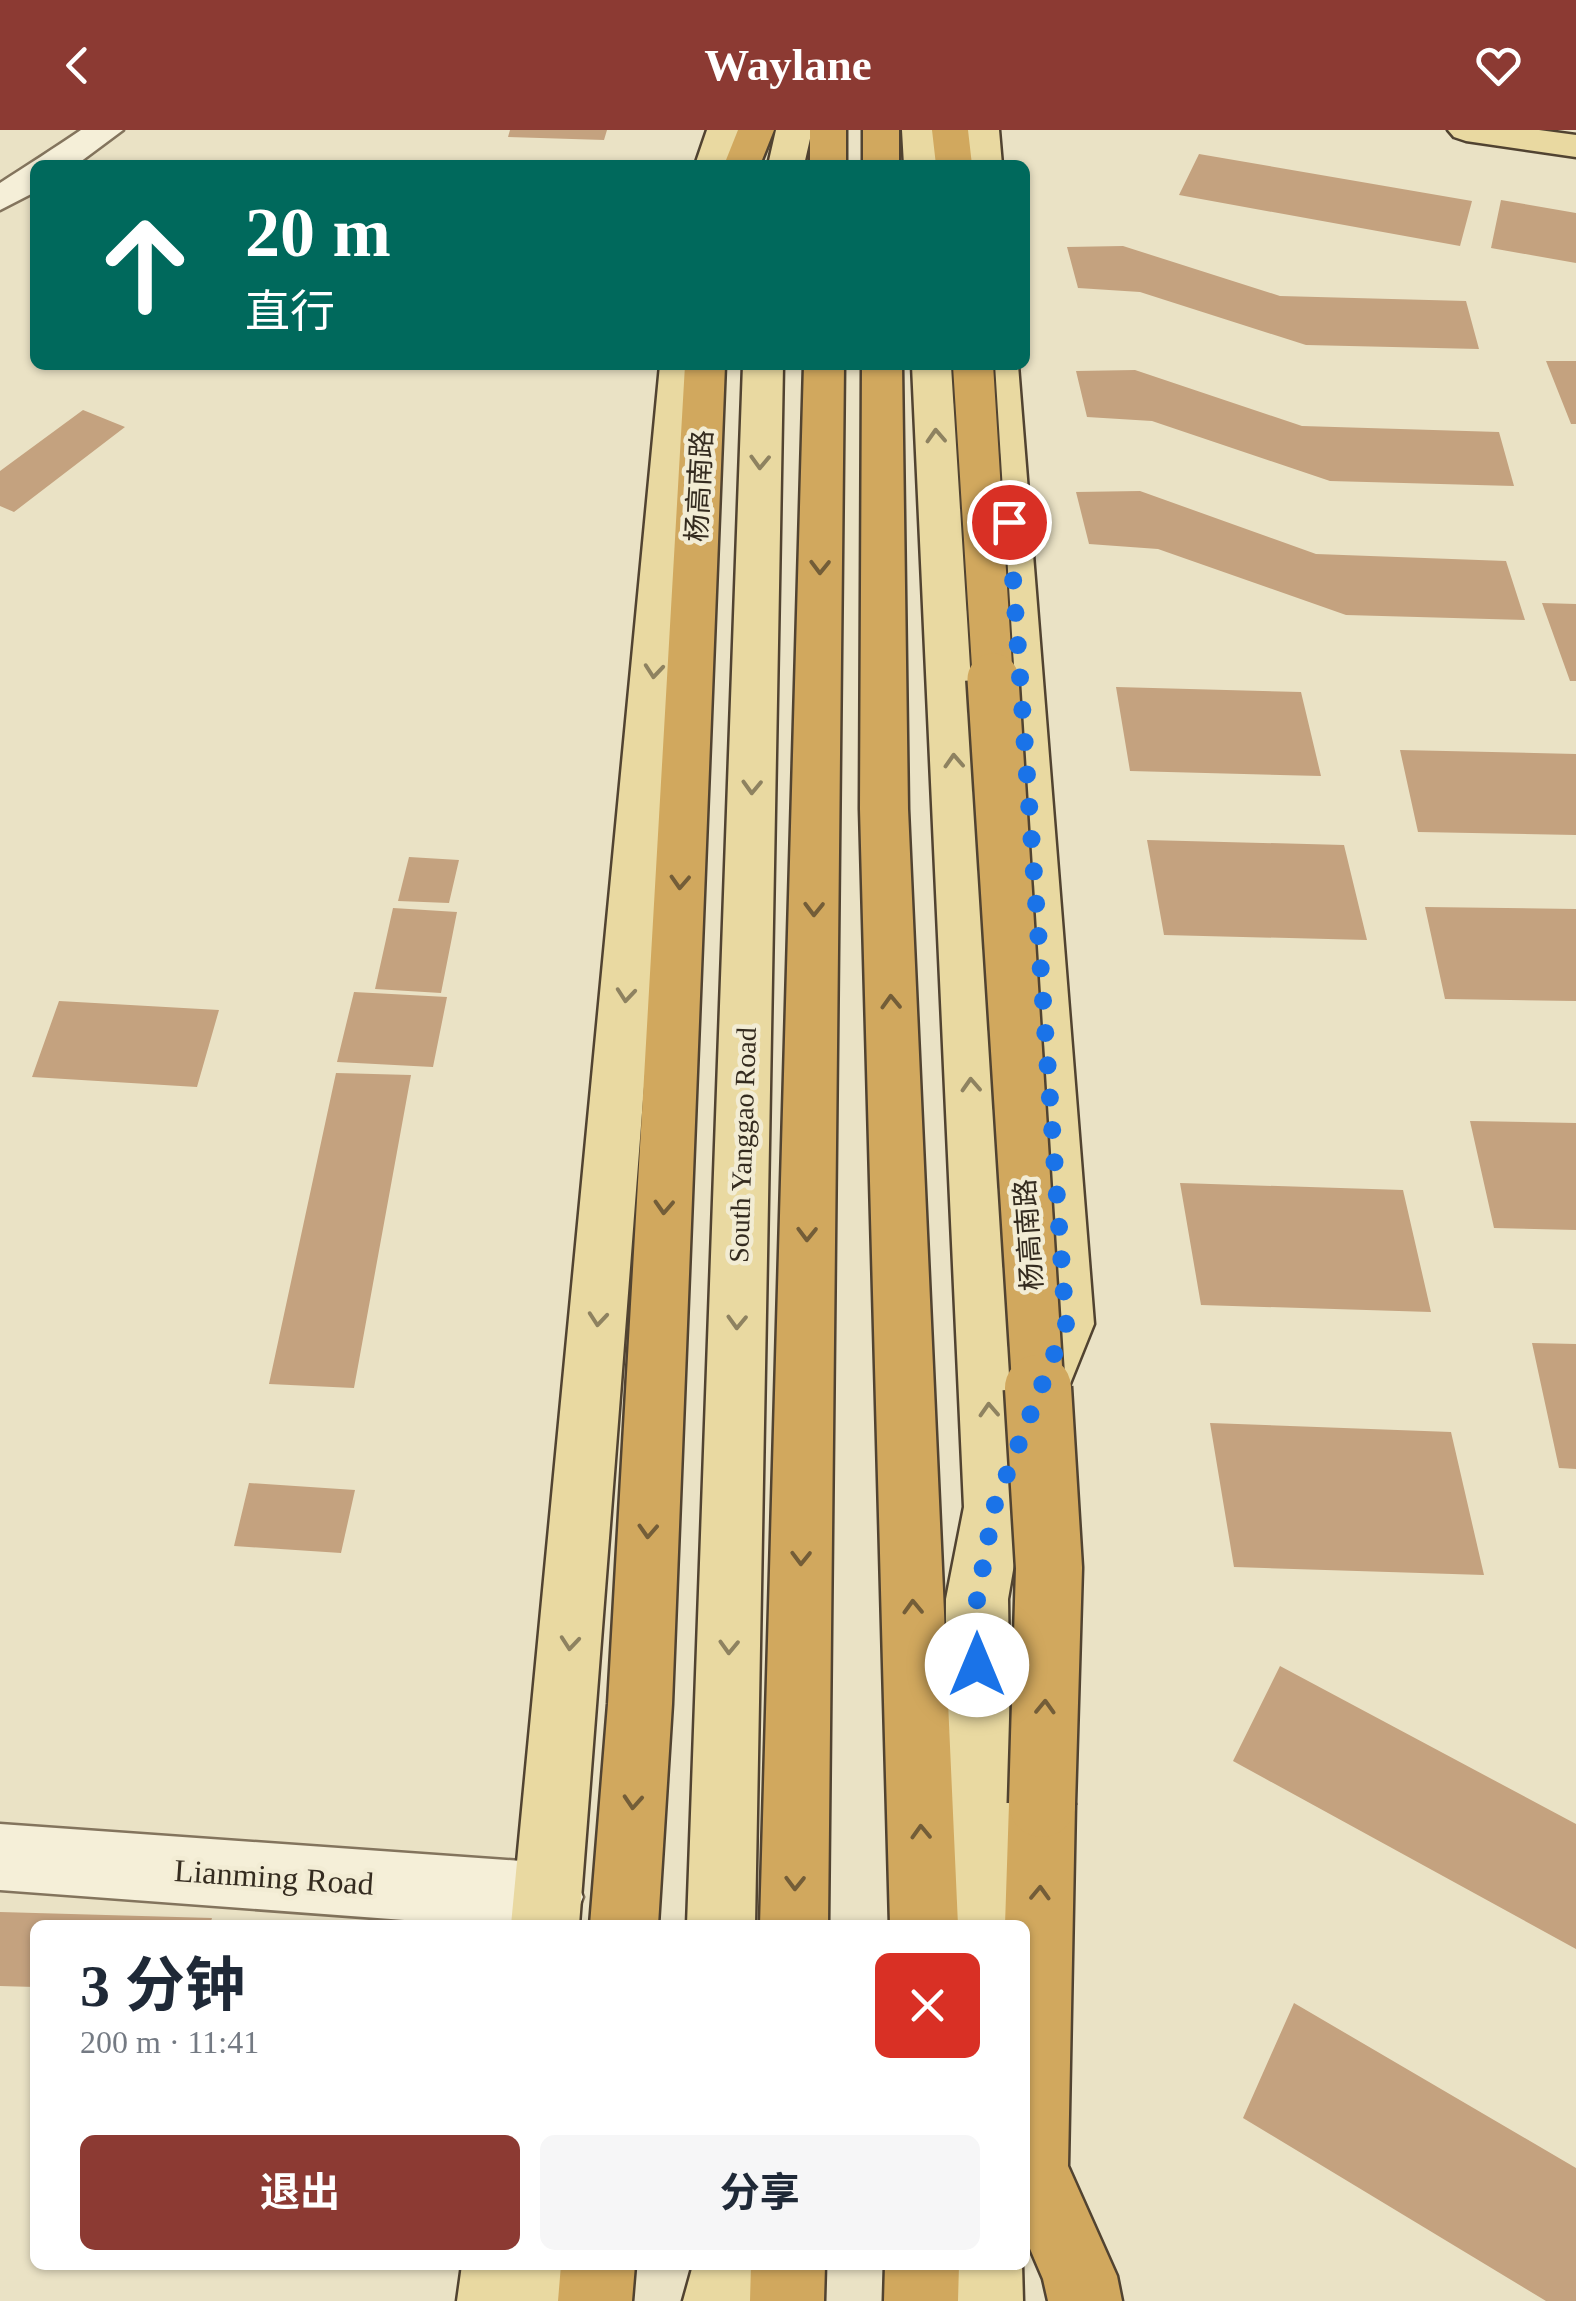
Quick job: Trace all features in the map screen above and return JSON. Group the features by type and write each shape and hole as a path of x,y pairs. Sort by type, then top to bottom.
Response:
{"highway":[{"path":"744,160 756,130"},
{"path":"828,130 828,160"},
{"path":"881,130 881,160"},
{"path":"950,130 953,160"},
{"name":"杨高南路","path":"624,1920 640,1704 705,370"},
{"path":"794,1920 824,370"},
{"name":"杨高南路","path":"882,370 884,809 924,1920"},
{"name":"杨高南路","path":"973,370 1049,1568 1030,2109"},
{"path":"1030,2165 1082,2288"},
{"path":"788,2270 788,2301"},
{"path":"921,2301 922,2270"}],"main road":[{"path":"715,160 725,130"},
{"path":"787,160 794,130"},
{"path":"920,130 922,160"},
{"path":"981,130 984,160"},
{"path":"1466,130 1576,146"},
{"name":"杨高南路","path":"547,1911 680,370"},
{"name":"South Yanggao Road","path":"721,1920 763,370"},
{"name":"杨高南路","path":"932,370 994,1507 977,1599 979,1920"},
{"path":"994,1507 1066,1324 998,370"},
{"name":"杨高南路","path":"918,1739 977,1599"},
{"path":"494,2301 498,2270"},
{"path":"706,2301 708,2270"},
{"path":"720,2301 729,2270"},
{"path":"985,2270 986,2301"}],"street":[{"path":"60,160 105,130"},
{"path":"0,200 30,179"},
{"name":"Lianming Road","path":"0,1857 547,1911"}],"building":[{"path":"510,130 607,130 604,140 508,137"},
{"path":"1199,154 1472,201 1460,246 1179,195"},
{"path":"1501,200 1576,213 1576,263 1491,248"},
{"path":"1123,246 1280,296 1466,301 1479,349 1306,345 1140,292 1078,288 1067,247"},
{"path":"1546,361 1576,361 1576,424 1571,424"},
{"path":"1135,370 1302,426 1499,432 1514,486 1330,481 1152,421 1087,417 1076,371"},
{"path":"83,410 125,427 14,512 0,506 0,471"},
{"path":"1140,491 1316,554 1506,561 1525,620 1346,615 1158,549 1089,544 1076,492"},
{"path":"1542,603 1576,604 1576,681 1570,681"},
{"path":"1116,687 1301,692 1321,776 1130,771"},
{"path":"1400,750 1576,754 1576,835 1418,832"},
{"path":"1147,840 1344,845 1367,940 1164,935"},
{"path":"409,857 459,860 449,903 398,901"},
{"path":"1425,907 1576,909 1576,1001 1445,999"},
{"path":"393,908 457,912 441,993 375,989"},
{"path":"354,992 447,997 433,1067 337,1062"},
{"path":"59,1001 219,1010 197,1087 32,1077"},
{"path":"336,1073 411,1075 354,1388 269,1384"},
{"path":"1470,1121 1576,1123 1576,1230 1494,1228"},
{"path":"1180,1183 1403,1190 1431,1312 1201,1305"},
{"path":"1532,1343 1576,1344 1576,1469 1559,1468"},
{"path":"1210,1423 1451,1432 1484,1575 1234,1567"},
{"path":"249,1483 355,1490 341,1553 234,1546"},
{"path":"1280,1666 1576,1824 1576,1949 1233,1761"},
{"path":"0,1912 212,1918 30,1920 30,1987 0,1986"},
{"path":"1294,2003 1576,2168 1576,2301 1546,2301 1243,2118"}],"route":[{"path":"977,1665 977,1599 994,1507 1066,1324 1009,522"}]}
